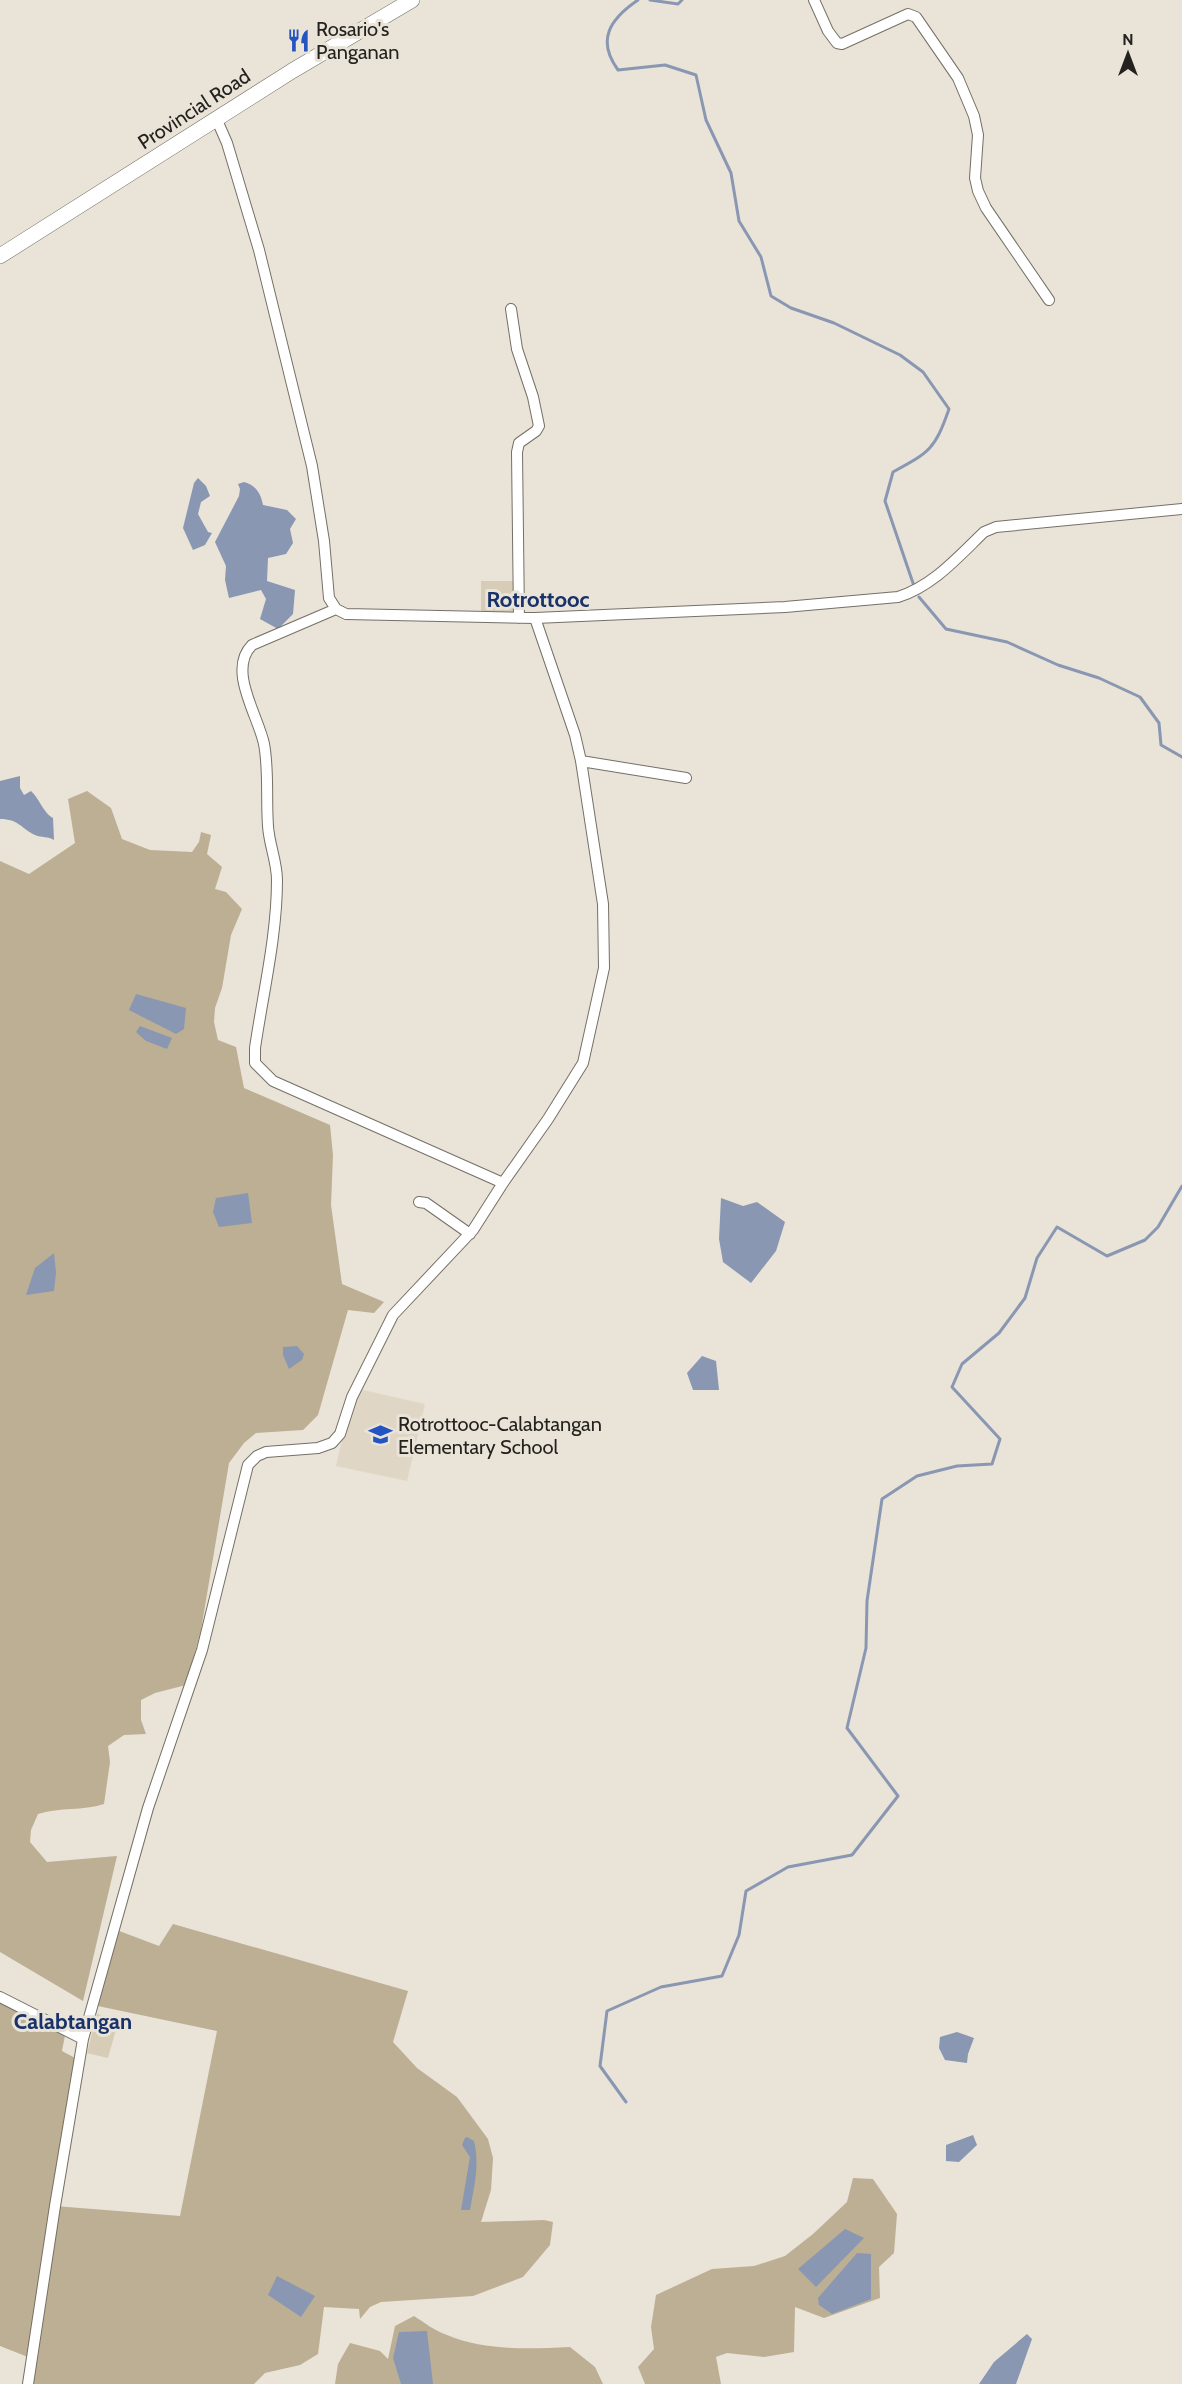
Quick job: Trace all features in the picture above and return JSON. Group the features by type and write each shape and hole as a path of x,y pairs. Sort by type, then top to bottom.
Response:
{"main road":[{"name":"Provincial Road","path":"0,256 216,118 412,0"}],"street":[{"path":"814,0 828,31 837,43 842,44 908,14 916,17 958,78 974,116 978,135 975,178 978,191 1049,300"},
{"path":"216,118 227,143 272,299 312,466 324,541 329,598 336,609 346,614 535,618 785,607 898,597 915,592 930,582 984,532 996,527 1182,509"},
{"path":"510,309 518,349 539,426 536,431 519,443 517,452 519,618"},
{"path":"336,609 252,645 243,655 245,686 264,741 268,828 277,878 271,945 255,1048 255,1063 273,1081 503,1183"},
{"path":"28,2384 83,2038 148,1808 202,1650 248,1465 257,1456 266,1452 318,1448 332,1443 340,1434 352,1397 393,1315 470,1234 548,1119 582,1063 604,968 603,904 575,735 535,618"},
{"path":"581,761 686,778"},
{"path":"419,1202 426,1203 470,1234"},
{"path":"0,1997 83,2038"}],"shaded area":[{"path":"481,581 517,581 517,616 481,616"},
{"path":"87,791 111,808 122,839 150,850 192,852 199,842 201,832 211,835 207,854 222,867 215,889 226,892 242,909 231,935 222,988 215,1008 214,1022 218,1040 236,1047 244,1088 330,1125 333,1155 331,1205 342,1284 384,1302 374,1313 348,1310 318,1415 303,1430 256,1433 244,1443 229,1463 201,1630 186,1685 155,1693 141,1700 141,1720 146,1734 124,1735 108,1746 110,1762 104,1804 38,1814 31,1830 30,1842 47,1862 117,1856 83,2001 0,1952 0,861 29,874 75,843 68,799"},
{"name":"Rotrottooc-Calabtangan Elementary School","path":"354,1388 425,1404 407,1481 336,1466"},
{"path":"173,1924 408,1991 393,2042 417,2068 457,2097 488,2139 493,2158 491,2190 481,2222 544,2220 553,2222 550,2245 523,2277 473,2296 381,2302 370,2307 360,2319 359,2309 324,2307 318,2354 300,2365 265,2373 254,2384 28,2384 33,2359 0,2346 0,1997 66,2030 62,2051 77,2059 55,2206 180,2216 217,2031 93,2005 114,1929 159,1946"},
{"path":"97,2014 119,2019 108,2058 87,2053"},
{"path":"853,2178 873,2179 897,2214 894,2253 879,2267 880,2298 824,2318 795,2307 794,2352 764,2357 727,2353 716,2357 721,2384 645,2384 638,2367 654,2349 651,2327 656,2295 712,2269 754,2266 785,2256 813,2234 847,2202"},
{"path":"414,2316 443,2333 477,2344 523,2348 570,2347 595,2367 603,2384 335,2384 338,2364 350,2343 380,2351 388,2359 395,2326"}],"water":[{"path":"198,478 206,486 210,496 201,502 198,514 208,532 212,533 205,545 193,550 183,528 194,483"},
{"path":"244,482 257,490 263,505 287,510 296,519 290,529 293,543 286,554 268,558 267,581 295,590 293,614 278,629 260,619 266,599 261,590 229,598 225,580 226,566 215,542 239,496 238,484"},
{"path":"20,776 20,788 24,795 31,791 53,818 54,840 35,835 19,824 0,819 0,781"},
{"path":"136,994 186,1008 184,1029 176,1034 129,1010"},
{"path":"140,1026 172,1038 167,1049 146,1041 136,1032"},
{"path":"248,1193 252,1223 219,1227 213,1212 216,1198"},
{"path":"721,1198 743,1206 757,1202 785,1222 776,1251 751,1283 723,1262 719,1239"},
{"path":"54,1253 56,1273 54,1291 26,1295 35,1268"},
{"path":"297,1346 304,1354 302,1360 289,1369 283,1355 283,1347"},
{"path":"702,1356 716,1361 719,1390 693,1390 687,1373"},
{"path":"957,2032 974,2038 967,2063 945,2060 939,2048 940,2037"},
{"path":"973,2135 977,2145 959,2162 946,2161 946,2145"},
{"path":"467,2137 474,2141 476,2176 470,2210 461,2210 470,2157 462,2145"},
{"path":"845,2229 864,2238 816,2287 798,2269"},
{"path":"857,2253 871,2254 871,2299 832,2314 819,2305 818,2298"},
{"path":"277,2276 315,2296 301,2317 268,2295"},
{"path":"427,2331 433,2384 401,2384 393,2358 399,2332"},
{"path":"1027,2334 1032,2339 1016,2384 979,2384 994,2362"}],"waterway":[{"path":"638,0 620,15 609,31 607,40 611,59 618,70 665,65 696,75 706,120 731,173 739,221 761,257 771,296 791,308 834,323 900,355 923,372 949,409 940,433 930,448 893,472 885,501 914,586"},
{"path":"650,0 678,4 682,0"},
{"path":"919,597 946,629 1007,642 1058,665 1099,678 1140,697 1159,723 1161,745 1182,757"},
{"path":"626,2102 600,2066 607,2011 661,1987 722,1976 739,1935 746,1891 788,1867 852,1855 898,1796 847,1728 866,1648 867,1601 882,1499 917,1476 957,1466 992,1464 1000,1439 952,1387 962,1364 999,1333 1025,1298 1037,1258 1057,1227 1107,1256 1145,1240 1158,1227 1182,1186"}],"place":[{"name":"Rosario's Panganan","path":"298,41"},
{"name":"Rotrottooc-Calabtangan Elementary School","path":"380,1435"}],"district":[{"name":"Rotrottooc","path":"538,599"},
{"name":"Calabtangan","path":"73,2021"}]}
